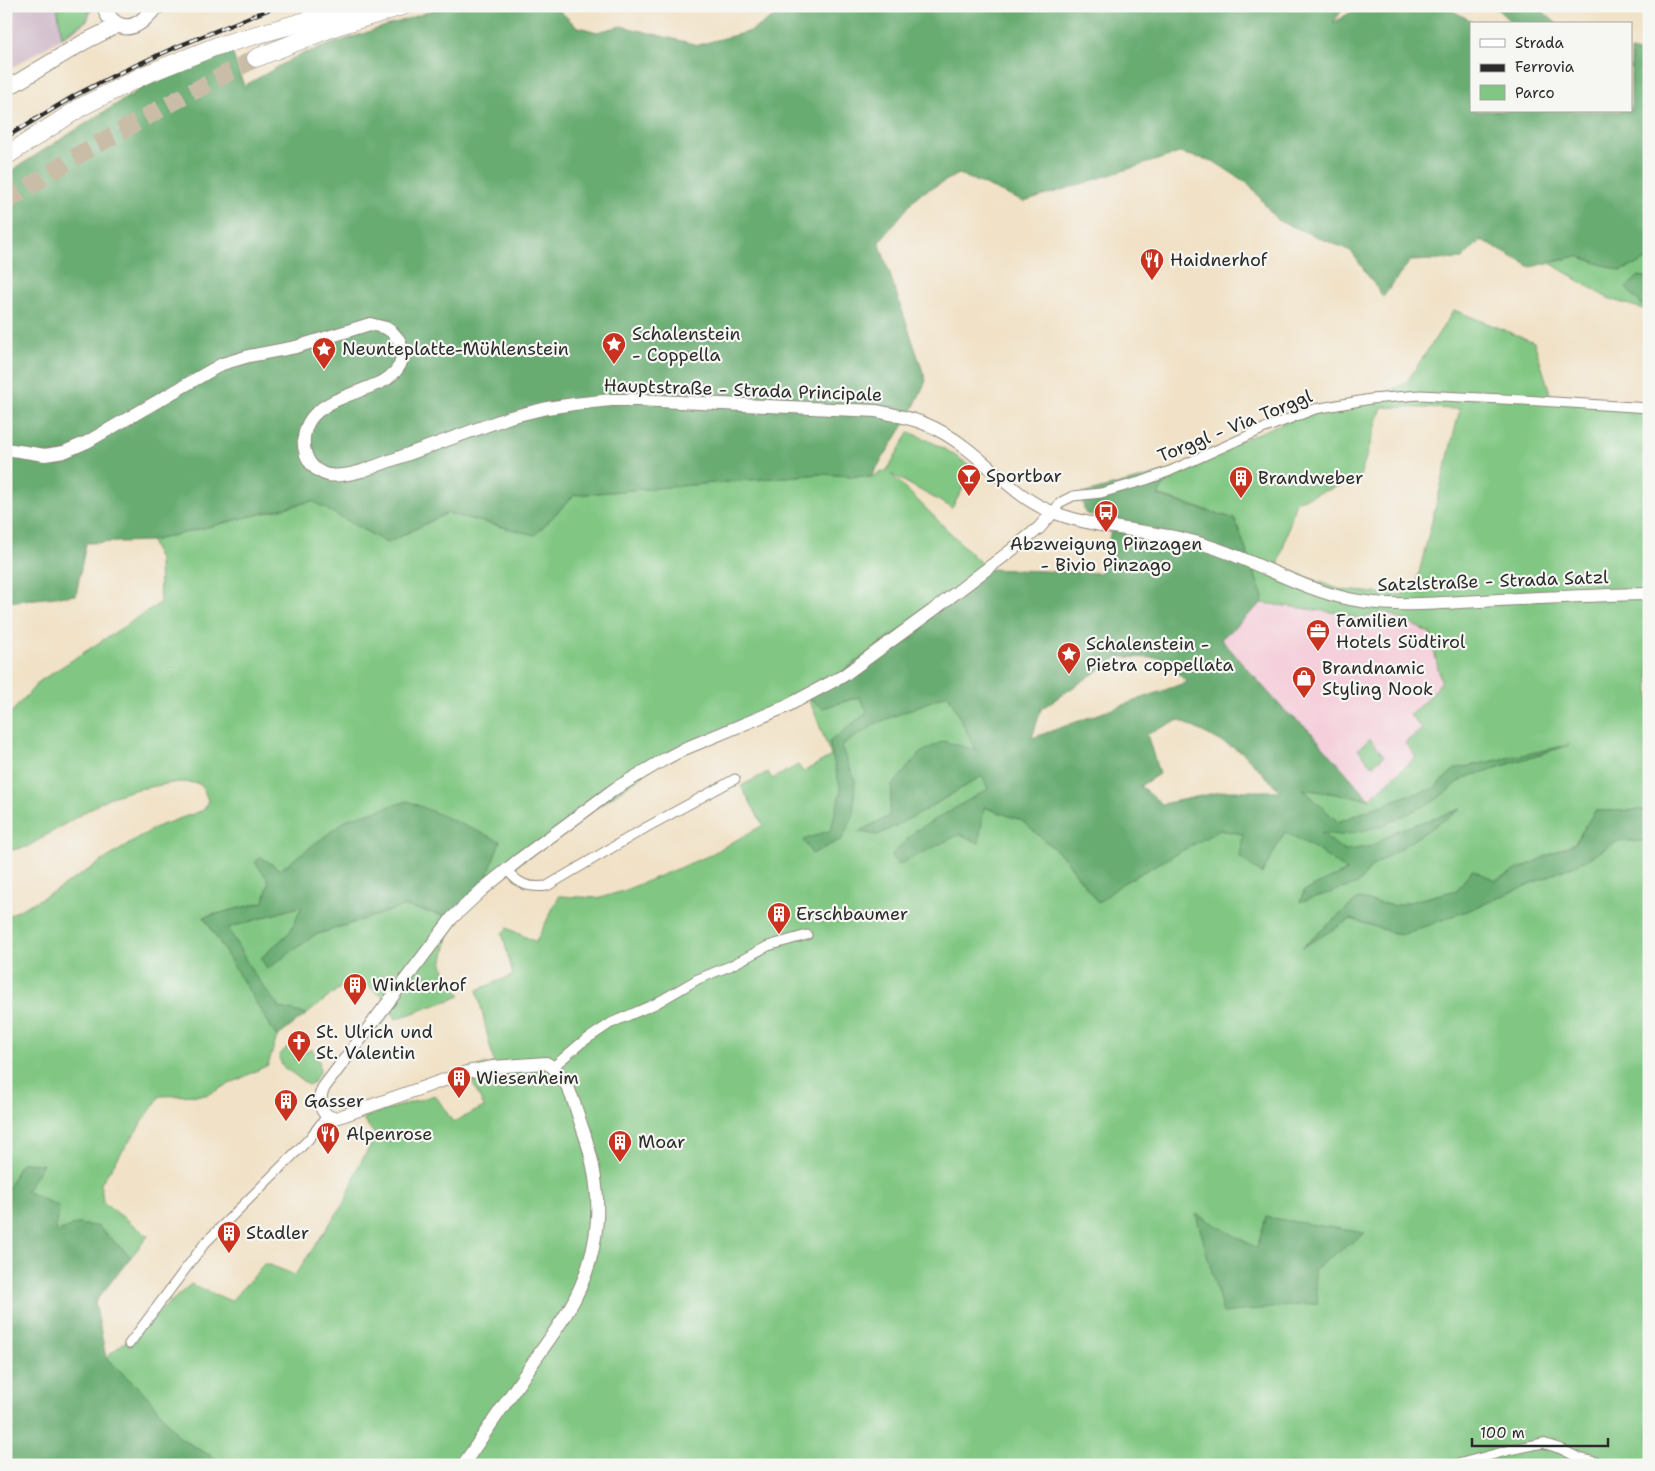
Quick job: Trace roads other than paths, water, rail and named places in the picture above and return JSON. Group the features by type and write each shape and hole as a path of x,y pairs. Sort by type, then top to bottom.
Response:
{"highway":[{"path":"6,156 81,107 159,68 217,46 358,6"},
{"path":"256,58 330,28 403,6"}],"main road":[{"path":"84,42 105,9 113,22 118,25 132,27 138,24 152,9"},
{"path":"6,89 84,42 118,25"}],"street":[{"name":"Hauptstraße - Strada Principale","path":"6,449 45,455 64,452 88,442 222,364 249,356 296,347 370,324 386,328 392,332 399,340 402,348 402,357 396,372 387,380 324,408 310,420 303,436 305,454 315,469 329,475 345,475 362,471 510,417 574,404 611,400 636,400 876,411 908,417 947,434 1027,498 1052,513"},
{"name":"Torggl - Via Torggl","path":"1052,513 1061,502 1073,496 1101,493 1146,480 1265,428 1315,409 1371,399 1420,395 1649,408"},
{"name":"Satzlstraße - Strada Satzl","path":"1052,513 1087,523 1188,540 1235,556 1292,581 1327,593 1380,603 1423,604 1649,594"},
{"path":"463,1465 568,1311 592,1258 597,1225 596,1184 577,1113 563,1079 553,1067 546,1064 533,1063 478,1069 334,1119 327,1116 320,1103 321,1092 324,1087 452,918 507,870 593,804 665,759 684,749 785,707 843,676 1013,549 1039,528 1052,513"},
{"path":"507,870 517,880 527,885 534,887 547,886 734,779"},
{"path":"553,1067 581,1043 611,1023 654,1004 698,979 730,966 768,946 807,935"},
{"path":"129,1344 205,1243 285,1164 308,1140 327,1116"},
{"path":"1454,1465 1514,1448 1543,1443 1579,1458 1608,1465"}],"tunnel":[{"path":"6,202 73,158 256,58"}],"railway":[{"path":"6,137 76,95 119,73 174,48 277,6"}],"place":[{"name":"Haidnerhof","path":"1152,281"},
{"name":"Schalenstein - Coppella","path":"614,365"},
{"name":"Neunteplatte-Mühlenstein","path":"324,370"},
{"name":"Sportbar","path":"969,497"},
{"name":"Brandweber","path":"1241,499"},
{"name":"Abzweigung Pinzagen - Bivio Pinzago","path":"1106,533"},
{"name":"Familien Hotels Südtirol","path":"1318,652"},
{"name":"Schalenstein - Pietra coppellata","path":"1069,675"},
{"name":"Brandnamic Styling Nook","path":"1304,699"},
{"name":"Erschbaumer","path":"779,935"},
{"name":"Winklerhof","path":"355,1006"},
{"name":"St. Ulrich und St. Valentin","path":"299,1063"},
{"name":"Wiesenheim","path":"459,1099"},
{"name":"Gasser","path":"286,1122"},
{"name":"Alpenrose","path":"328,1155"},
{"name":"Moar","path":"620,1163"},
{"name":"Stadler","path":"229,1254"}]}
